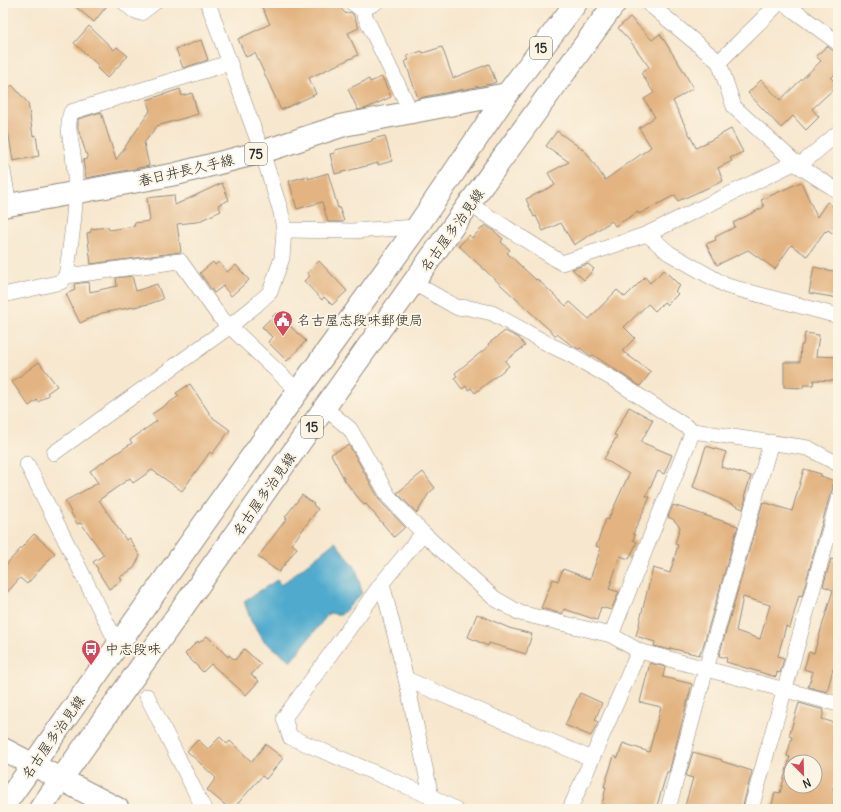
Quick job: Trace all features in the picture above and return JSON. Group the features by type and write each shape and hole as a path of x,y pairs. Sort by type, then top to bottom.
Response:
{"main road":[{"name":"名古屋多治見線","path":"3,807 298,391 417,227 507,94 576,3"},
{"name":"名古屋多治見線","path":"40,809 469,204 615,3"},
{"name":"春日井長久手線","path":"6,206 176,174 262,152 344,125 507,94"},
{"path":"3,749 118,809"}],"street":[{"path":"125,3 133,10 141,12 154,3"},
{"path":"54,453 229,327 256,305 270,292 282,258 284,230 281,212 262,152 208,3"},
{"path":"648,3 719,62 734,107 798,164 838,191"},
{"path":"719,62 779,3"},
{"path":"784,3 838,43"},
{"path":"364,5 411,112"},
{"path":"3,295 61,282 66,276 75,217 76,192 75,165 68,119 71,112 229,63"},
{"path":"469,204 562,263 647,234 798,164 838,133"},
{"path":"3,171 6,206"},
{"path":"284,230 352,231 417,227"},
{"path":"647,234 669,253 727,286 838,316"},
{"path":"66,276 180,261 219,316 298,391"},
{"path":"414,283 458,308 465,307 492,313 613,379 693,431 808,448 838,464"},
{"path":"325,408 350,429 389,497 423,533 494,598 520,613 610,635 639,651 838,704"},
{"path":"610,635 693,431"},
{"path":"668,809 706,669 771,442"},
{"path":"27,464 118,645"},
{"path":"751,809 838,500"},
{"path":"423,533 382,583 284,718 290,737 433,803 455,809"},
{"path":"382,583 406,679 433,803"},
{"path":"570,809 639,651"},
{"path":"406,679 592,759"},
{"path":"147,696 204,809"}],"water":[{"path":"335,542 356,568 362,593 341,615 329,613 291,661 264,641 251,621 244,601 277,580 281,585"}],"building":[{"path":"71,3 109,3 94,22"},
{"path":"260,3 336,3 346,14 350,12 353,14 359,28 348,33 358,55 309,78 316,94 281,110 255,53 246,57 238,39 270,24"},
{"path":"630,17 652,40 660,34 693,88 673,101 696,148 731,129 743,152 730,158 732,161 718,168 723,181 678,201 675,195 639,214 638,212 615,226 612,221 574,245 561,223 543,231 536,216 534,217 526,199 555,185 548,173 569,162 546,146 557,131 586,152 605,180 651,147 639,128 655,117 644,99 654,93 641,73 649,67 631,42 618,28"},
{"path":"89,26 114,50 117,47 128,56 107,78 97,68 99,66 74,43"},
{"path":"201,40 208,60 183,68 176,49"},
{"path":"827,46 838,55 838,71 831,78 838,85 812,109 819,117 806,130 793,116 781,128 748,93 761,80 780,100 821,61 816,56"},
{"path":"442,47 453,78 489,64 496,82 418,98 405,61 409,60 407,56"},
{"path":"382,77 391,97 367,108 358,110 348,89 369,79 370,82"},
{"path":"12,85 28,103 33,136 36,135 39,156 13,161 5,111 3,113 3,93"},
{"path":"180,89 182,96 192,93 198,114 157,126 144,143 149,166 86,178 83,160 88,159 78,129 78,119 101,112 116,160 150,111 147,100"},
{"path":"385,136 392,161 335,174 330,154 335,153 335,150 372,141 372,139"},
{"path":"328,173 338,208 339,207 344,221 342,222 328,222 322,202 297,209 289,181 308,176 308,179"},
{"path":"801,182 817,217 827,202 838,210 838,237 828,230 826,232 825,231 807,256 791,245 775,269 748,250 717,265 706,244 716,240 715,237 735,227 733,223 764,207 761,200"},
{"path":"222,183 229,200 218,205 221,211 197,222 177,224 181,252 91,264 87,233 91,232 91,229 108,227 109,230 135,226 134,223 150,221 147,198 174,195 175,205"},
{"path":"485,225 503,239 501,242 510,250 507,253 536,280 537,279 566,306 570,302 589,319 617,290 625,297 645,277 650,283 664,270 680,286 675,291 678,294 667,305 664,302 655,311 648,304 624,327 635,338 622,351 651,372 640,386 593,355 591,356 580,348 579,349 570,344 557,334 556,336 459,246 469,235 472,238"},
{"path":"319,261 347,291 332,305 324,297 322,300 304,281 310,276 307,273"},
{"path":"213,262 215,265 219,262 227,272 236,265 249,280 231,296 223,286 214,293 200,273"},
{"path":"588,264 594,269 584,280 572,269"},
{"path":"814,267 838,272 838,298 809,293"},
{"path":"132,276 136,291 157,284 163,299 149,304 102,313 80,323 66,294 75,290 74,284 89,282 90,292 117,286 116,278"},
{"path":"276,313 306,341 287,361 268,342 272,337 262,327"},
{"path":"505,331 519,338 525,346 505,361 509,366 475,393 471,388 468,390 466,386 462,389 454,378 457,376 455,373"},
{"path":"805,333 819,335 816,356 838,357 838,381 814,380 813,385 803,385 803,388 784,387 784,362 800,362 801,345 803,345"},
{"path":"39,362 57,386 47,393 49,395 38,402 37,400 29,406 12,382"},
{"path":"190,384 212,417 230,430 212,454 210,452 182,491 152,470 133,483 130,478 99,500 126,540 129,538 140,556 134,568 120,577 122,580 109,589 93,562 104,555 81,523 77,524 65,501 98,483 90,471 132,443 130,440 157,421 152,414 179,396 176,393"},
{"path":"629,407 653,420 641,442 672,455 664,474 658,471 646,496 650,497 633,534 635,535 633,540 637,542 629,559 620,556 609,589 619,592 611,610 601,607 597,620 564,609 562,614 541,608 553,579 558,581 563,569 590,579 601,548 596,546 606,519 608,520 629,474 604,459 617,436 614,435"},
{"path":"349,445 381,502 405,527 394,537 366,504 364,505 345,481 331,454"},
{"path":"706,446 726,452 721,467 751,476 744,497 746,497 743,509 693,487"},
{"path":"804,469 821,474 821,476 834,481 802,596 799,595 790,628 786,626 778,656 784,658 780,673 777,672 776,677 726,662 727,658 719,656 763,502 792,511","holes":["743,597 770,605 760,639 736,631"]},
{"path":"423,472 435,488 429,493 417,513 397,493"},
{"path":"302,495 318,509 292,544 297,548 279,572 258,557"},
{"path":"673,505 738,526 702,650 699,655 654,646 655,642 636,636 653,568 670,573 678,545 675,544 680,527 673,519 668,517"},
{"path":"34,534 55,553 27,584 20,578 3,597 3,568"},
{"path":"831,559 838,561 838,669 833,669 827,692 808,687 813,672 804,669 809,652 814,653 833,590 823,586"},
{"path":"477,614 509,628 532,634 526,654 489,643 488,646 468,637"},
{"path":"207,636 228,657 229,655 235,660 244,649 261,664 251,675 259,681 246,695 211,664 203,672 185,654 198,641 199,643"},
{"path":"650,663 665,667 663,677 692,684 669,772 667,772 656,809 601,809 606,787 604,787 614,756 618,758 623,743 649,752 661,707 640,702"},
{"path":"580,693 602,703 595,720 598,722 591,736 565,725"},
{"path":"799,703 824,710 822,719 838,724 838,775 833,789 836,792 832,809 771,809 775,792 780,793 783,782 783,794 823,794 823,754 788,754 792,737 789,736"},
{"path":"220,737 227,744 230,741 252,762 265,744 283,758 266,779 262,776 233,809 230,809 207,790 216,778 187,751 198,740 208,749"},
{"path":"693,752 722,760 721,761 752,771 742,809 684,809 693,778 686,776"}],"place":[{"name":"名古屋志段味郵便局","path":"283,337"},
{"name":"中志段味","path":"91,666"}]}
